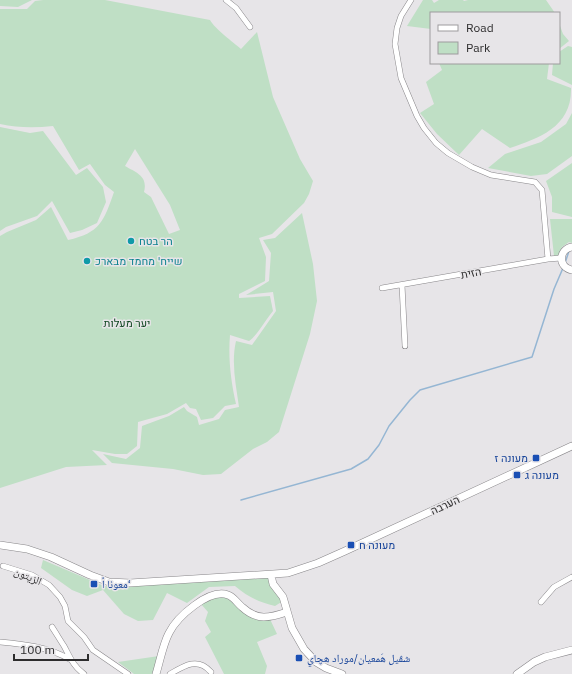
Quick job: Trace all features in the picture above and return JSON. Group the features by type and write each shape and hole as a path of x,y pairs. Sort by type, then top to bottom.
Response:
{"main road":[{"path":"572,247 565,250 562,253 561,258 564,266 572,270"},
{"name":"הערבה","path":"0,545 27,550 51,557 108,582 130,583 288,574 318,563 572,446"},
{"path":"271,575 273,584 283,597 292,628 304,649 316,662 326,668 342,674"},
{"path":"156,674 169,633 185,613 195,604 211,596 226,594 232,596 242,607 257,617 274,617 287,612"},
{"path":"517,674 534,662 545,657 572,650"}],"street":[{"path":"226,0 236,8 250,28"},
{"path":"412,0 400,16 395,44 401,78 417,116 436,143 448,153 472,167 490,175 535,182 539,186 543,194 548,259"},
{"name":"הזית","path":"382,288 561,258"},
{"path":"402,285 405,346"},
{"name":"الزيتون","path":"3,566 32,575 49,585 60,597 65,606 68,621 84,637 93,650 128,674"},
{"path":"541,602 554,587 572,577"},
{"path":"52,627 65,648 69,659 77,669 84,674"},
{"path":"0,642 50,650 58,652 69,659"},
{"path":"170,674 191,664 199,663 206,666 211,672"}],"green space":[{"path":"0,0 32,0 18,7 0,6"},
{"name":"יער מעלות","path":"105,0 210,20 212,24 241,49 257,32 273,97 300,159 313,181 309,194 304,203 272,234 259,238 266,257 265,281 239,294 239,298 270,296 273,311 249,341 230,335 230,370 236,404 225,406 213,418 201,420 196,409 190,408 186,403 167,414 138,422 137,446 127,454 115,454 92,450 107,465 66,467 0,488 0,236 36,220 51,207 68,240 87,234 99,224 103,218 114,192 105,185 90,164 79,170 53,126 26,127 0,124 0,9 27,9 35,1","holes":["135,149 170,205 180,230 169,234 151,197 144,192 145,187 143,179 137,173 125,166"]},
{"path":"423,0 432,0 434,3 439,0 546,0 554,12 430,12 430,29 407,26"},
{"path":"560,26 563,34 569,41 560,48"},
{"path":"568,46 572,47 572,85 552,75 553,64 560,64 560,51"},
{"path":"439,64 549,64 547,79 571,88 570,101 566,112 560,121 552,129 532,140 510,148 482,129 459,155 437,134 420,113 434,104 426,82 442,70"},
{"path":"572,113 572,156 547,174 531,176 488,168 505,154 541,142 566,124"},
{"path":"0,127 30,133 43,131 76,175 87,168 103,187 106,202 97,223 82,230 70,233 52,201 37,216 6,227 0,231"},
{"path":"572,163 572,217 552,212 552,197 546,181"},
{"path":"302,213 313,264 317,301 310,334 279,432 267,442 253,449 221,474 203,475 173,469 112,463 103,454 126,459 140,448 142,426 169,416 184,407 187,411 197,417 199,425 219,419 225,410 239,407 234,366 236,341 252,345 276,311 273,292 246,295 269,281 271,253 263,240 275,238"},
{"path":"550,219 572,219 572,243 569,242 562,247 559,255 554,256"},
{"path":"43,560 104,586 118,587 267,577 283,601 275,606 254,599 235,586 209,587 187,603 167,593 153,620 138,621 124,614 103,590 87,596 72,590 41,568"},
{"path":"224,594 246,610 269,617 277,634 257,642 267,666 265,674 224,674 205,637 211,632 205,621 208,612 201,604"},
{"path":"159,656 152,674 134,674 118,662"}],"waterway":[{"path":"565,263 569,251"},
{"path":"241,500 351,469 368,459 379,445 389,426 420,390 532,357 554,289 563,268"}],"place":[{"name":"הר בטח","path":"131,241"},
{"name":"שייח' מחמד מבארכ","path":"87,261"},
{"name":"מעונה ז","path":"536,458"},
{"name":"מעונה ג","path":"517,475"},
{"name":"מעונה ח","path":"351,545"},
{"name":"معونا أ‘","path":"94,584"},
{"name":"شڤيل هَمعيان/موراد هچاي","path":"299,658"}]}
